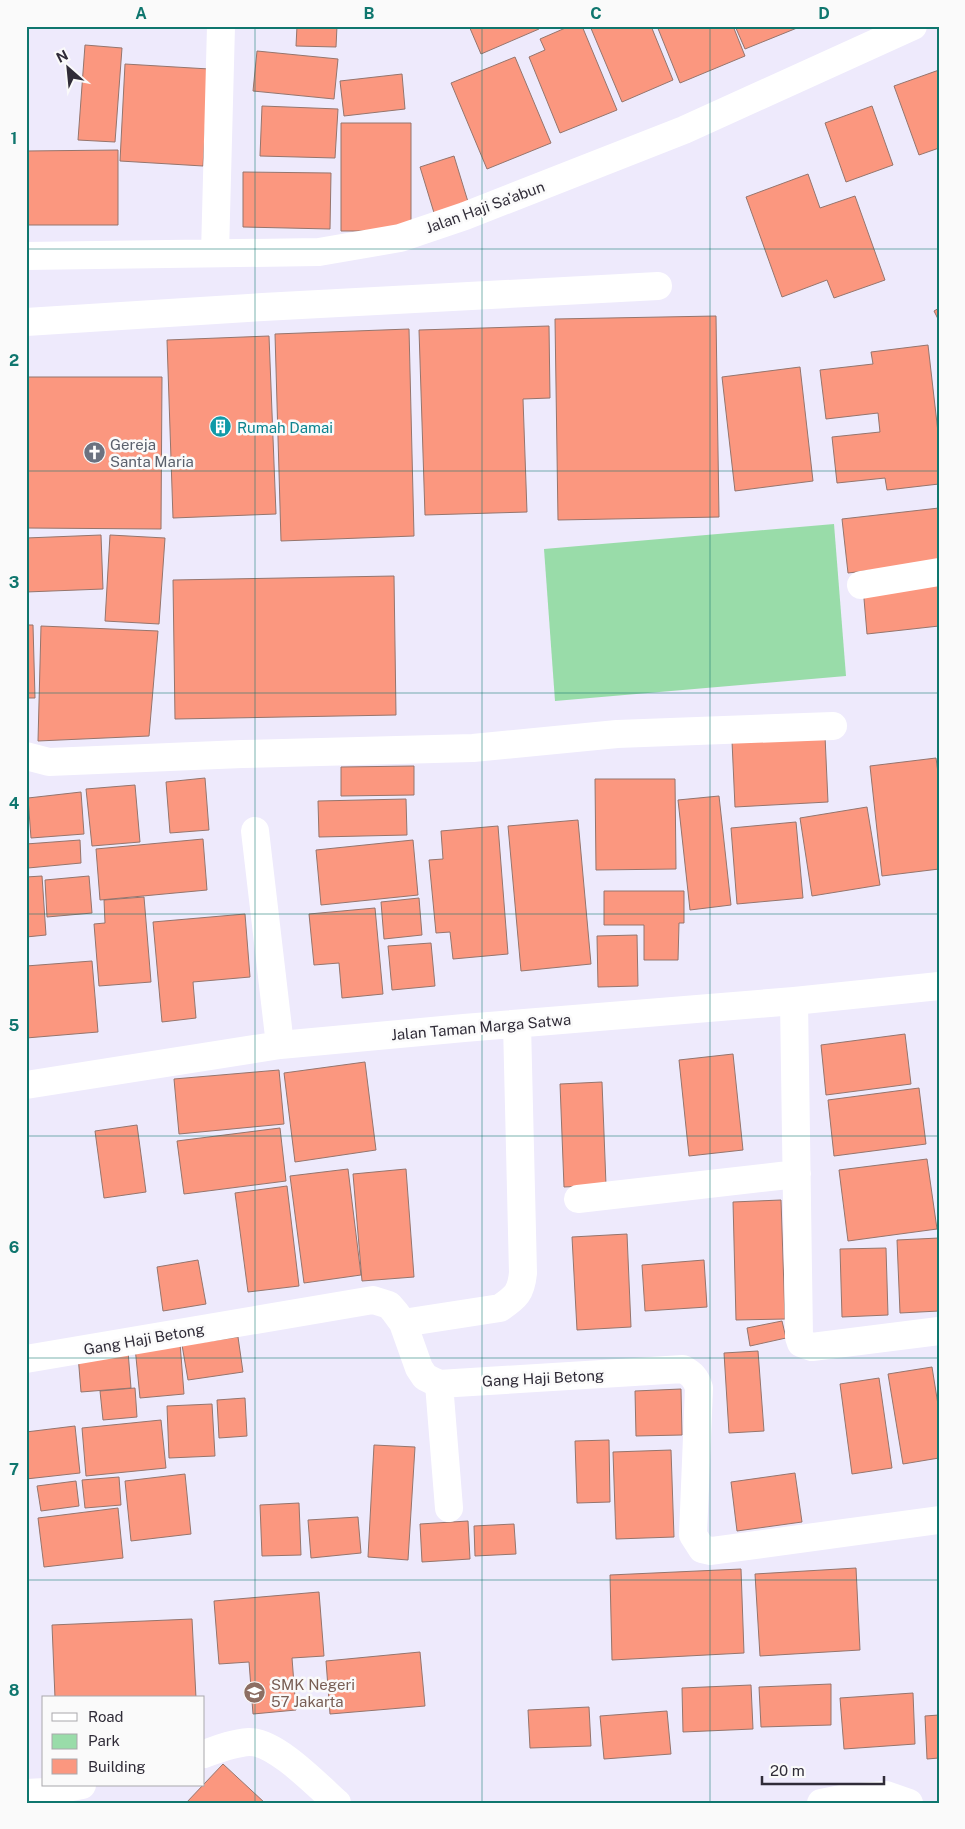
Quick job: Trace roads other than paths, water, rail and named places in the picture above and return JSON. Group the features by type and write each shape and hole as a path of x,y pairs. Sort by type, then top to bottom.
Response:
{"street":[{"path":"215,253 221,26"},
{"name":"Jalan Haji Sa'abun","path":"26,256 318,252 400,238 465,216 684,130 906,28"},
{"path":"26,322 658,286"},
{"path":"861,585 939,572"},
{"path":"26,756 49,762 242,754 473,748 617,734 833,726"},
{"path":"255,831 280,1046"},
{"name":"Jalan Taman Marga Satwa","path":"26,1085 280,1046 794,1001 939,986"},
{"path":"794,1001 799,1337 801,1343 812,1347 939,1331"},
{"path":"404,1323 500,1308 512,1299 522,1287 517,1024"},
{"path":"578,1199 796,1174"},
{"name":"Gang Haji Betong","path":"26,1359 373,1300 389,1305 404,1323 419,1368 425,1377 439,1384 683,1369 692,1374 699,1388 693,1535 702,1549 711,1551 939,1520"},
{"path":"439,1384 449,1508"},
{"path":"205,1754 235,1744 251,1742 267,1746 281,1754 337,1803"},
{"path":"26,1793 46,1792 77,1786"},
{"path":"821,1803 846,1798 886,1795 909,1803"}],"place":[{"name":"Rumah Damai","path":"221,427"},
{"name":"Gereja Santa Maria","path":"94,453"},
{"name":"SMK Negeri 57 Jakarta","path":"255,1693"}]}
